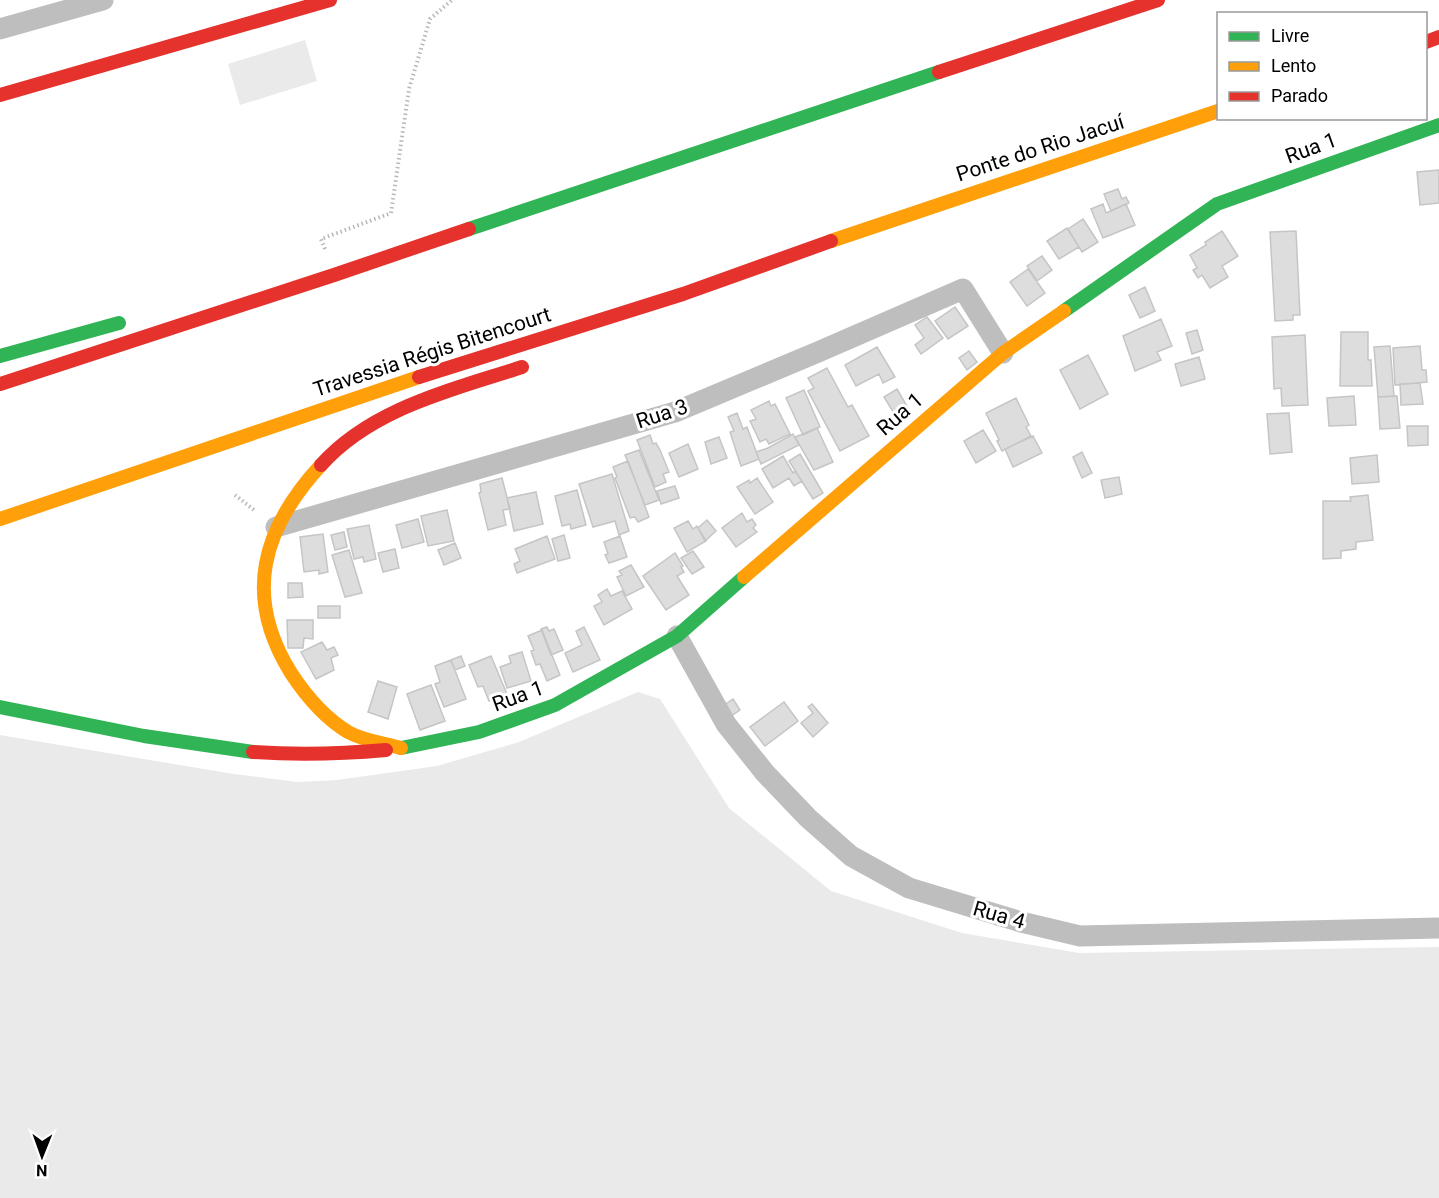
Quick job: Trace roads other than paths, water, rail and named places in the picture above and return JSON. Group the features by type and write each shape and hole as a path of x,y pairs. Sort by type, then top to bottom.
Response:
{"main road":[{"path":"0,95 330,0"},
{"path":"0,384 1158,0"},
{"name":"Ponte do Rio Jacuí","path":"876,225 1217,111"},
{"name":"Rua 1","path":"0,707 210,747 297,756 352,755 401,748 479,732 555,705 677,636 1003,353 1216,204 1439,125"},
{"path":"505,202 582,190"},
{"name":"Travessia Régis Bitencourt","path":"0,519 395,384 683,294 876,225"},
{"path":"638,324 683,294"},
{"path":"0,356 138,317"},
{"path":"401,748 351,733 330,719 286,668 271,636 263,604 268,548 276,527 299,489 334,451 362,429 404,408 538,361"}],"street":[{"path":"0,29 103,0"},
{"name":"Rua 3","path":"276,527 675,412 963,289 1003,353"},
{"name":"Rua 4","path":"677,636 726,724 765,774 808,819 851,856 909,888 1021,922 1080,936 1439,928"}]}
